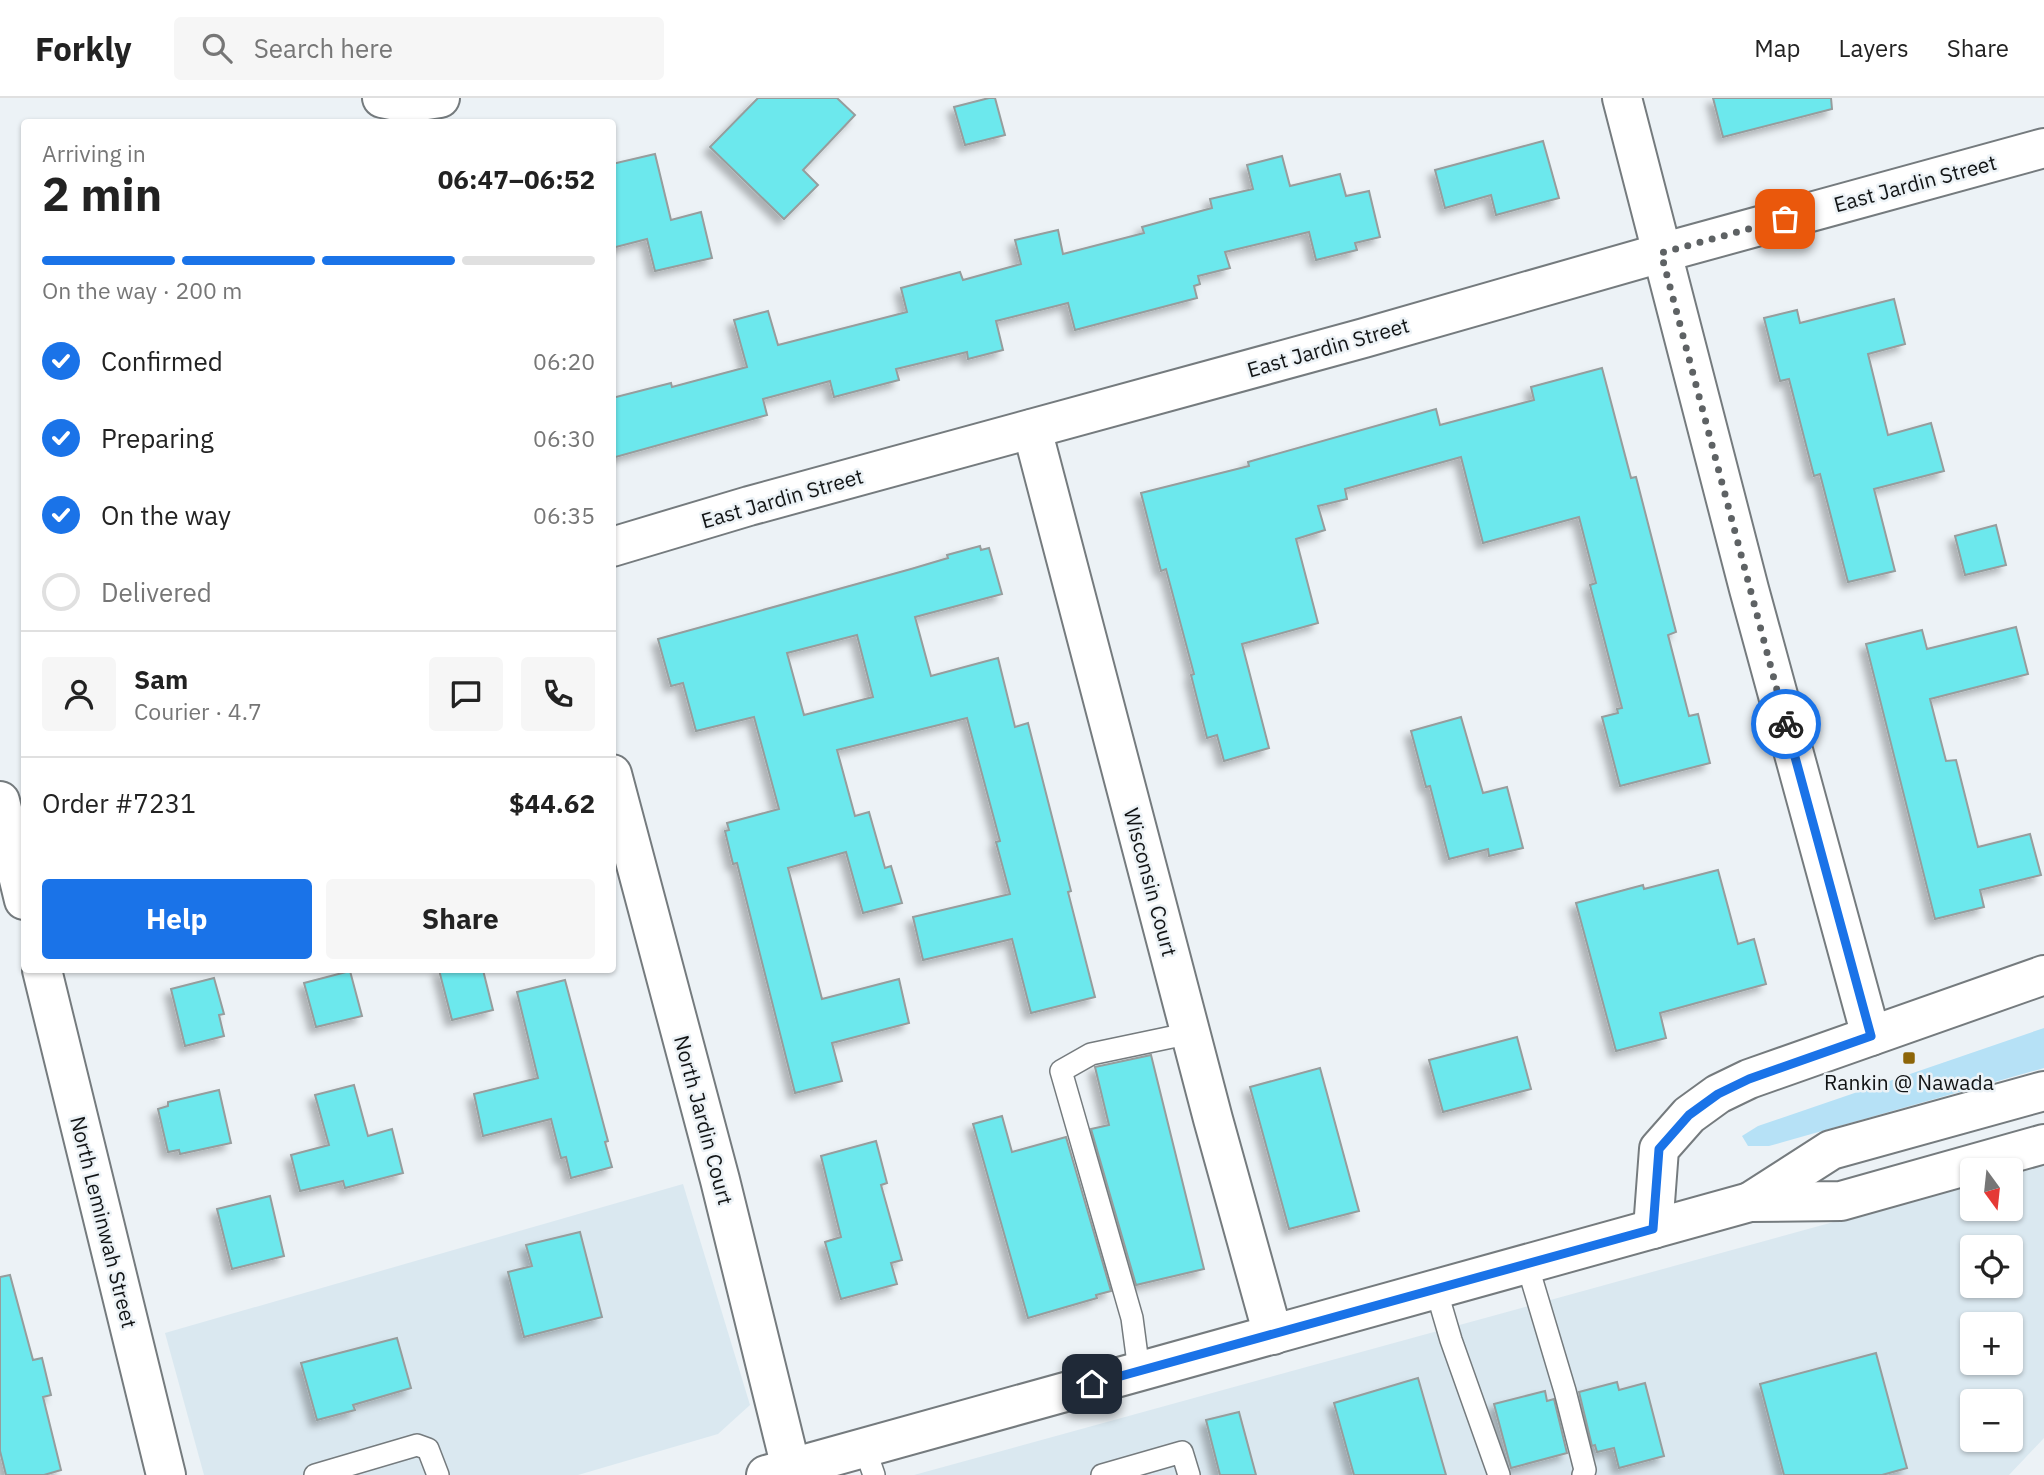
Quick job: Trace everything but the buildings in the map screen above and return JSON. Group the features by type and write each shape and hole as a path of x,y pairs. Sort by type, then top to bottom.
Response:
{"street":[{"path":"382,98 407,103 440,98"},
{"path":"1622,98 1753,602 1871,1036"},
{"name":"East Jardin Street","path":"616,546 748,506 2044,148"},
{"name":"Wisconsin Court","path":"1032,429 1273,1335"},
{"name":"North Jardin Court","path":"616,789 720,1180 779,1471"},
{"path":"0,801 21,888"},
{"name":"North Leminwah Street","path":"43,973 166,1475"},
{"path":"1653,1229 1659,1149 1689,1115 1718,1094 1749,1079 2044,975"},
{"path":"1750,1202 1831,1150 2044,1091"},
{"path":"779,1471 869,1461 1139,1371 1750,1202 1842,1201 2044,1144"}],"lane":[{"path":"1139,1371 1132,1318 1061,1071 1091,1054 1191,1033"},
{"path":"1527,1264 1565,1391 1585,1470 1583,1475"},
{"path":"1436,1289 1499,1475"},
{"path":"315,1475 417,1445 428,1449 438,1475"},
{"path":"1102,1475 1182,1452 1189,1475"}],"shaded area":[{"path":"2044,1028 2044,1068 1769,1146 1748,1146 1742,1136 1758,1126"},
{"path":"2044,1164 2044,1438 2009,1475 914,1475 1960,1187 1960,1222 2023,1222 2023,1170"},
{"path":"683,1184 750,1405 718,1434 578,1475 204,1475 165,1333"}],"way so far":[{"path":"1785,219 1661,253 1786,724"}],"place":[{"name":"Rankin @ Nawada","path":"1909,1058"}],"route":[{"path":"1092,1384 1653,1229 1659,1149 1689,1115 1718,1094 1749,1079 1871,1036 1786,724"}]}
